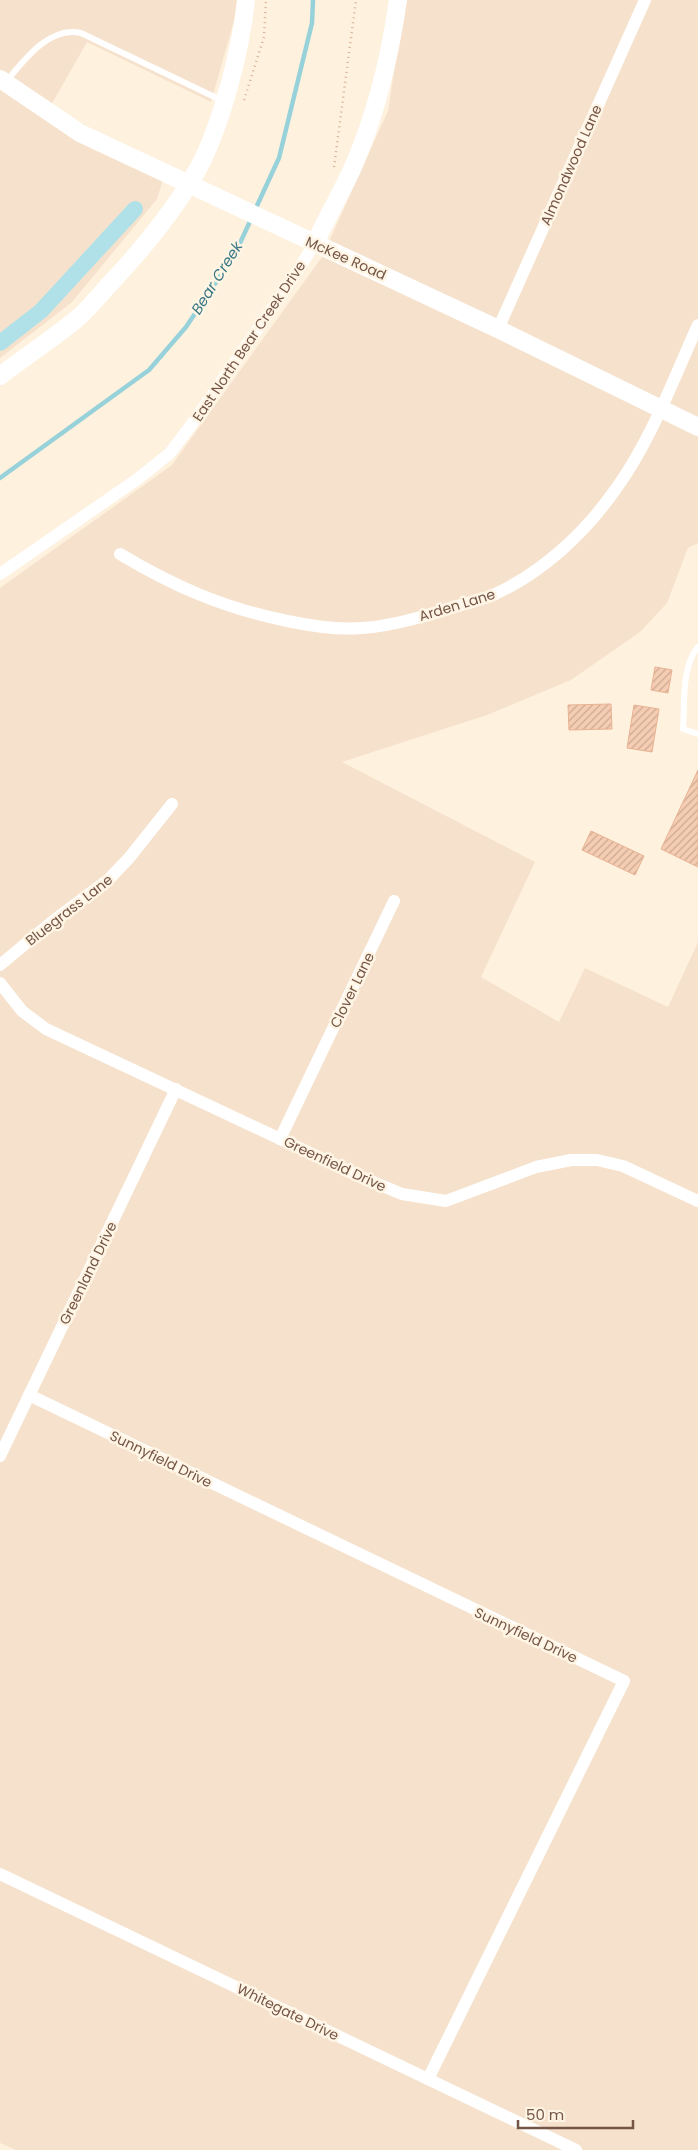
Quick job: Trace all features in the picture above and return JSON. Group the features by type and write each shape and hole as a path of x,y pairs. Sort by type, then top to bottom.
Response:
{"street":[{"path":"0,376 79,317 127,266 155,232 188,185 199,165 223,102 243,28 246,0"},
{"name":"East North Bear Creek Drive","path":"0,574 139,478 170,452 294,278 315,243 353,167 370,122 392,41 398,0"},
{"name":"Almondwood Lane","path":"498,329 644,0"},
{"name":"McKee Road","path":"3,81 80,133 212,197 498,329 698,427"},
{"name":"Arden Lane","path":"120,554 179,587 221,604 257,615 316,627 362,628 437,612 492,595 514,584 556,555 572,540 616,490 660,409 698,325"},
{"name":"Bluegrass Lane","path":"0,965 53,921 109,879 130,858 172,804"},
{"name":"Clover Lane","path":"280,1139 394,901"},
{"name":"Greenfield Drive","path":"0,983 22,1011 46,1029 361,1177 402,1194 446,1201 536,1167 571,1160 597,1160 623,1166 698,1201"},
{"name":"Greenland Drive","path":"0,1456 176,1089"},
{"name":"Sunnyfield Drive","path":"29,1395 624,1681 428,2079"},
{"name":"Whitegate Drive","path":"0,1874 576,2150"}],"lane":[{"path":"3,81 27,56 50,38 71,31 81,33 223,102"},
{"path":"698,647 692,654 687,672 683,729 698,734"}],"path":[{"path":"341,191 332,179 356,0"}],"shaded area":[{"path":"0,0 237,0 237,10 211,102 87,42 50,107 167,167 157,199 72,302 0,358"},
{"path":"405,0 698,0 698,543 688,548 667,603 640,632 571,680 487,715 342,762 535,862 481,977 559,1022 585,968 668,1007 698,942 698,2150 16,2150 0,2143 0,588 172,465 322,257 388,111"}],"building":[{"path":"655,667 672,670 668,693 651,690"},
{"path":"611,704 612,729 569,730 568,705"},
{"path":"634,705 659,709 652,752 627,748"},
{"path":"698,770 698,867 661,849"},
{"path":"591,831 644,856 635,875 582,850"}],"waterway":[{"name":"Bear Creek","path":"255,210 279,158 312,23 313,0"},
{"path":"0,343 41,311 135,209"},
{"name":"Bear Creek","path":"0,478 149,370 186,327 235,254 252,217"}]}
